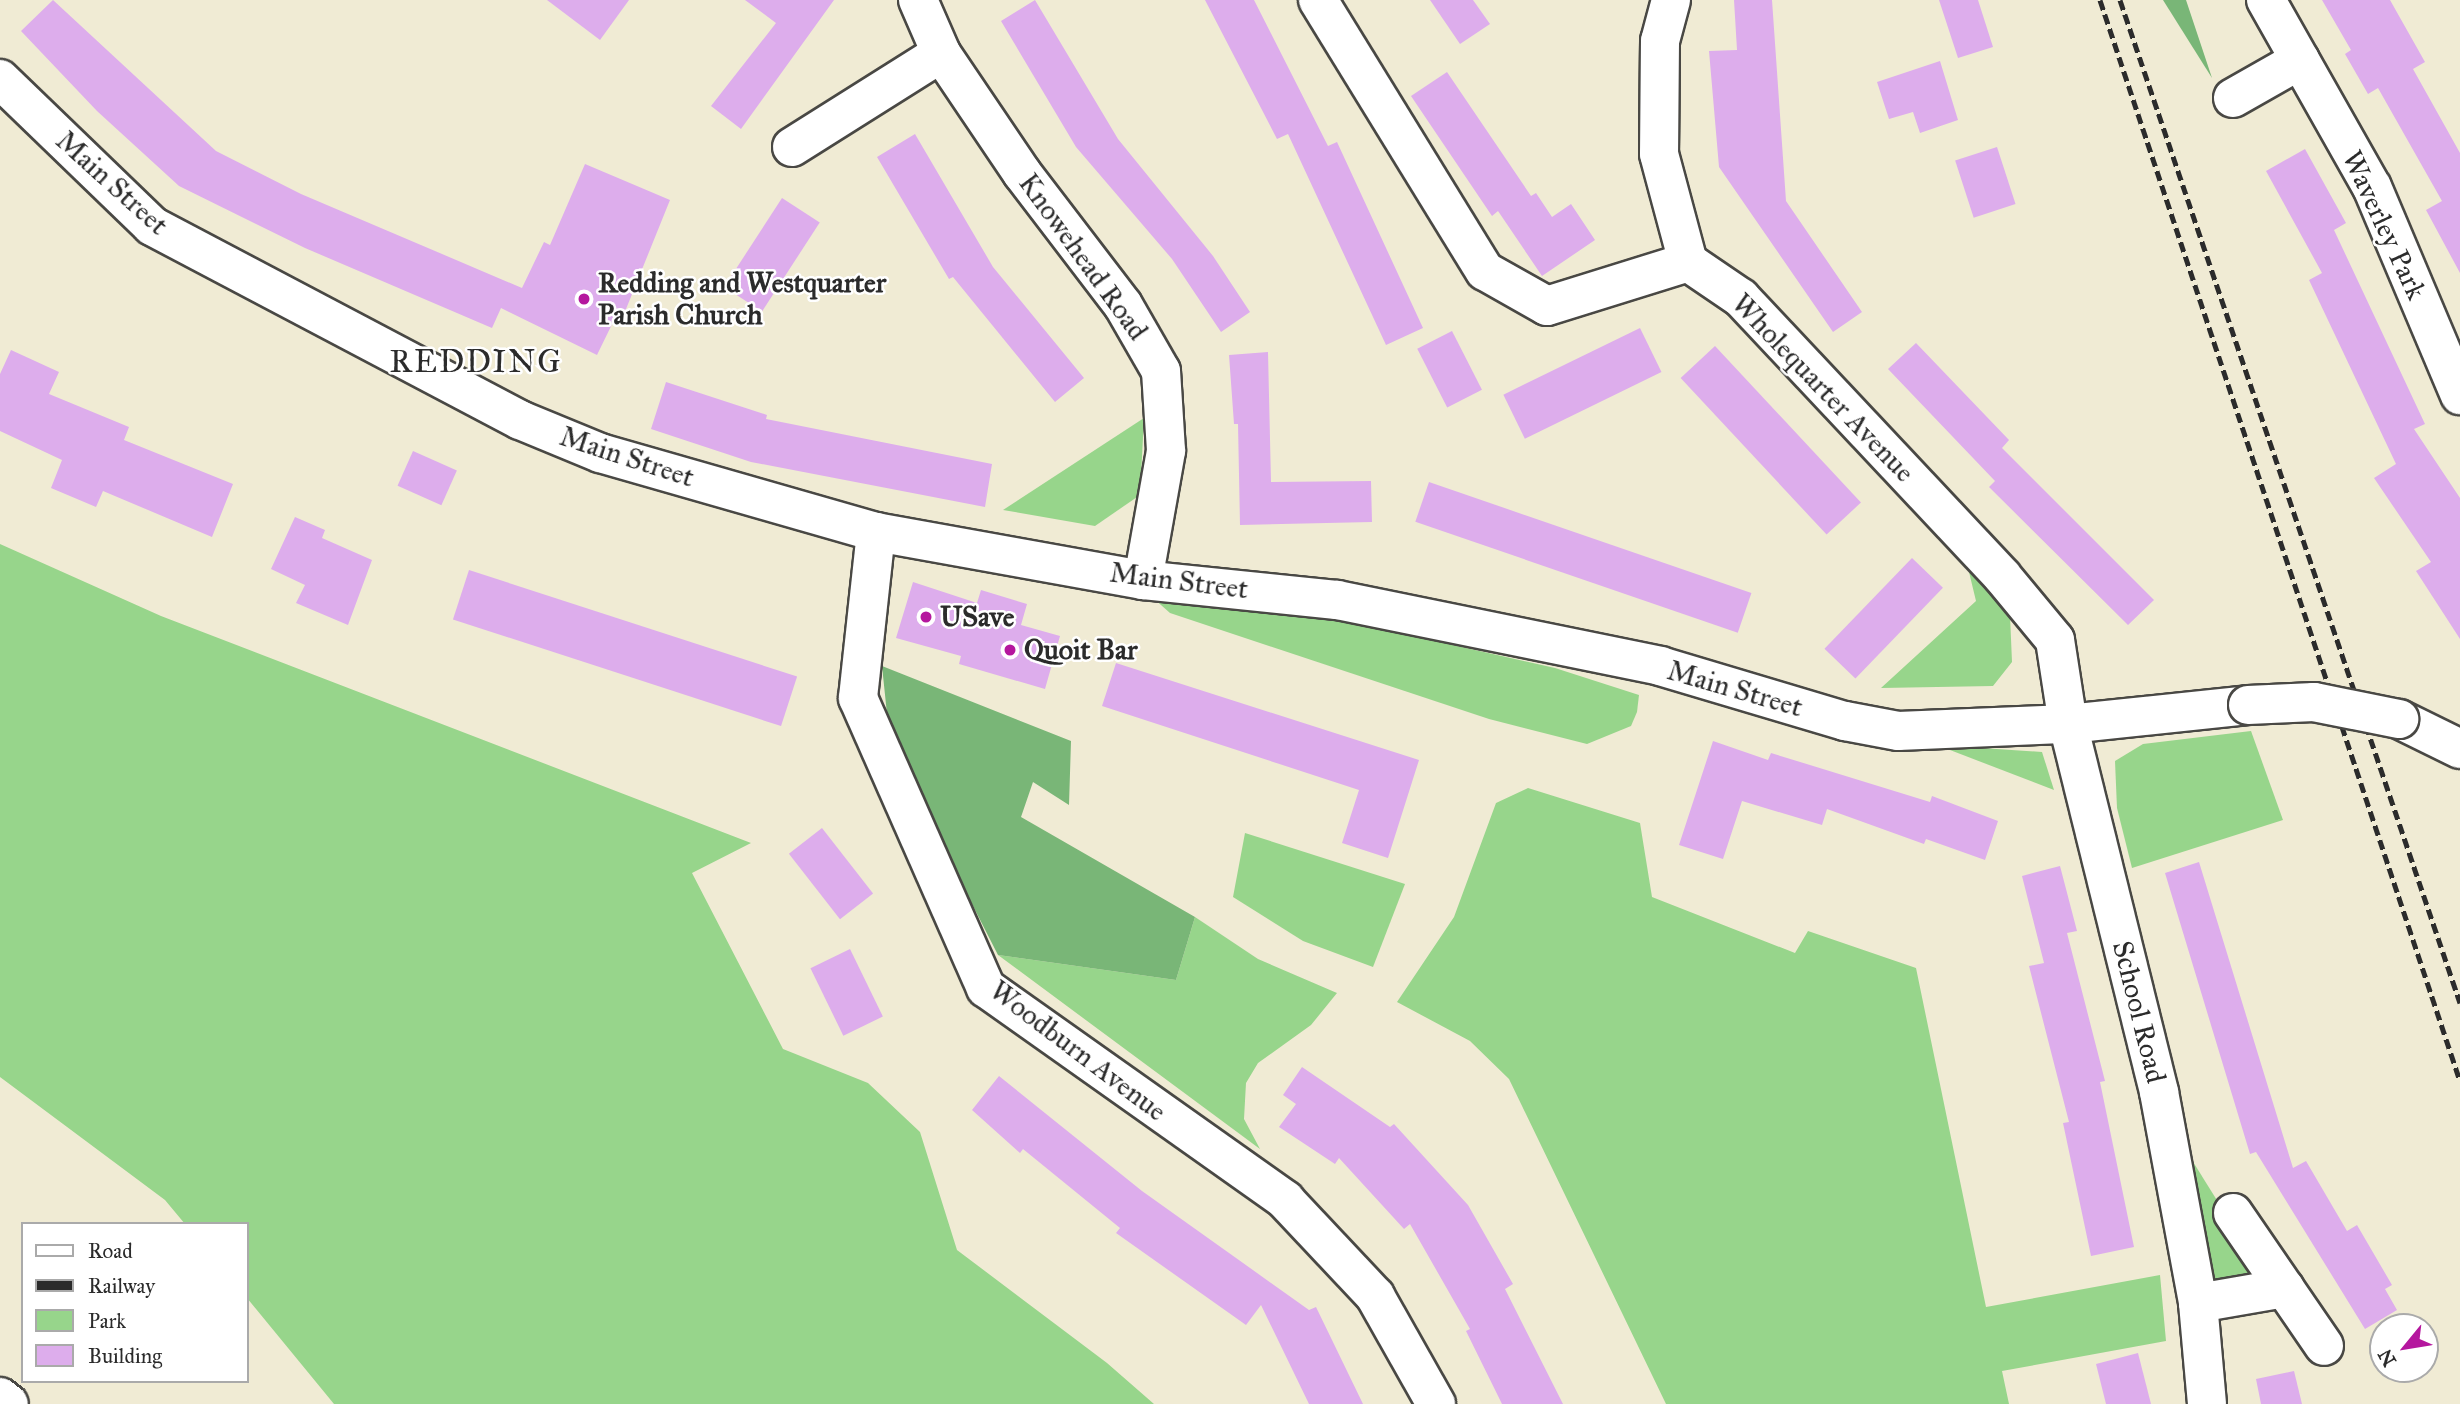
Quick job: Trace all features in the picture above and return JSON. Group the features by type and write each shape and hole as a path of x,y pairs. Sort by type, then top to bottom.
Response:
{"street":[{"name":"Knowehead Road","path":"918,0 940,53 1022,173 1123,305 1161,370 1166,451 1143,580"},
{"path":"1318,0 1485,271 1547,306 1688,262 1658,154 1660,41 1671,0"},
{"name":"Waverley Park","path":"2266,0 2372,187 2460,395"},
{"path":"792,148 940,53"},
{"path":"2233,97 2300,60"},
{"name":"Main Street","path":"0,79 152,226 520,420 600,453 876,532 1143,580 1337,600 1660,666 1845,721 1898,731 2068,724 2248,705 2314,702 2399,719 2460,750"},
{"name":"Wholequarter Avenue","path":"1688,262 1741,298 2001,576 2055,640 2068,724"},
{"name":"Woodburn Avenue","path":"876,532 858,698 986,988 1285,1200 1375,1296 1436,1404"},
{"name":"School Road","path":"2068,724 2158,1092 2198,1303 2207,1404"},
{"path":"2233,1213 2324,1346"},
{"path":"2198,1303 2285,1288"},
{"path":"0,1397 9,1404"}],"green space":[{"path":"2163,0 2186,0 2212,78"},
{"path":"1144,418 1140,495 1095,526 1003,510"},
{"path":"0,544 161,616 751,843 692,873 783,1049 868,1083 920,1132 957,1250 1107,1363 1154,1404 334,1404 248,1299 248,1222 183,1222 165,1200 0,1077"},
{"path":"1969,572 2010,615 2012,662 1993,686 1881,688 1976,601"},
{"path":"1143,589 1342,620 1555,668 1639,695 1637,712 1631,726 1587,744 1489,719 1170,613"},
{"path":"882,666 1071,741 1069,805 1033,782 1021,817 1195,917 1176,980 998,955 945,851 887,714"},
{"path":"2251,731 2283,820 2132,868 2117,808 2115,761 2143,744"},
{"path":"1937,745 2042,752 2054,790"},
{"path":"1528,788 1640,823 1652,897 1795,953 1808,931 1916,968 1986,1307 2160,1275 2166,1341 2002,1371 2009,1404 1666,1404 1509,1079 1470,1041 1397,1002 1454,917 1496,803"},
{"path":"1245,833 1405,884 1373,967 1303,941 1233,897"},
{"path":"1195,917 1258,959 1337,993 1311,1025 1258,1063 1246,1083 1244,1119 1260,1149 998,955 1176,980"},
{"path":"2190,1157 2238,1234 2251,1282 2212,1287"}],"building":[{"path":"53,0 216,151 301,194 522,288 544,242 550,245 585,164 670,200 622,319 616,316 597,355 501,308 492,328 305,248 179,186 97,111 21,31"},
{"path":"547,0 629,0 600,40"},
{"path":"745,0 834,0 741,129 711,106 776,23"},
{"path":"1035,0 1118,139 1213,256 1250,312 1221,332 1172,259 1076,147 1001,21"},
{"path":"1205,0 1254,0 1328,146 1337,142 1423,328 1386,345 1288,134 1277,139"},
{"path":"1430,0 1473,0 1490,24 1460,44"},
{"path":"1734,0 1772,0 1786,201 1862,312 1833,332 1719,167 1709,51 1737,50"},
{"path":"1939,0 1978,0 1993,47 1958,58"},
{"path":"2322,0 2390,0 2425,62 2413,69 2460,153 2460,273 2426,210 2442,201 2378,88 2368,94 2345,54 2351,50"},
{"path":"1940,61 1958,120 1920,133 1913,112 1889,119 1877,82"},
{"path":"1447,72 1531,196 1536,193 1552,217 1571,204 1595,240 1542,276 1498,211 1492,216 1411,96"},
{"path":"915,134 993,267 1084,378 1055,402 953,277 949,279 877,157"},
{"path":"1997,147 2016,204 1974,218 1955,161"},
{"path":"2305,149 2346,223 2334,230 2425,424 2414,429 2460,498 2460,639 2416,571 2431,562 2374,478 2396,464 2309,280 2322,273 2266,171"},
{"path":"782,198 820,223 762,311 724,287"},
{"path":"1640,328 1661,372 1525,439 1503,395"},
{"path":"1452,331 1482,390 1447,408 1417,349"},
{"path":"1916,343 2009,440 2002,448 2154,600 2128,625 1989,487 1995,481 1888,369"},
{"path":"1715,346 1861,503 1827,535 1681,378"},
{"path":"11,350 59,372 49,394 129,427 124,440 233,484 212,537 103,491 96,507 51,488 62,460 0,431 0,374"},
{"path":"1268,352 1271,482 1371,481 1372,522 1240,525 1238,424 1234,424 1229,355"},
{"path":"666,382 767,415 766,419 992,464 985,507 751,462 651,429"},
{"path":"413,451 457,471 441,505 398,486"},
{"path":"1429,482 1751,593 1738,633 1415,522"},
{"path":"295,517 325,530 322,538 372,560 348,625 296,603 305,585 271,569"},
{"path":"1912,558 1943,588 1855,679 1824,649"},
{"path":"469,570 797,677 781,726 453,619"},
{"name":"Quoit Bar","path":"913,582 977,603 981,590 1027,604 1021,625 1060,636 1045,689 959,664 961,656 896,638"},
{"path":"1116,663 1419,760 1388,858 1342,843 1359,790 1102,706"},
{"path":"1713,741 1768,760 1771,753 1930,802 1932,796 1998,821 1985,860 1926,839 1924,844 1827,809 1822,825 1742,801 1723,859 1679,845"},
{"path":"822,828 873,893 840,919 789,854"},
{"path":"2199,862 2293,1168 2306,1161 2347,1231 2357,1225 2392,1285 2385,1289 2397,1310 2392,1313 2369,1313 2369,1327 2365,1329 2256,1152 2250,1154 2165,873"},
{"path":"2060,866 2077,931 2067,933 2105,1081 2100,1082 2134,1247 2091,1256 2063,1123 2069,1122 2029,966 2044,963 2022,876"},
{"path":"850,949 883,1016 843,1036 810,968"},
{"path":"1302,1067 1390,1127 1394,1124 1468,1205 1513,1284 1505,1289 1563,1404 1502,1404 1466,1331 1470,1329 1410,1224 1404,1229 1339,1158 1335,1164 1279,1127 1296,1104 1283,1095"},
{"path":"999,1076 1142,1191 1309,1310 1316,1307 1363,1404 1309,1404 1261,1305 1246,1325 1116,1233 1120,1228 1023,1149 1020,1153 972,1110"},
{"path":"2138,1353 2151,1404 2106,1404 2096,1364"},
{"path":"2294,1371 2302,1404 2261,1404 2256,1379"}],"railway":[{"path":"2100,0 2460,1081"},
{"path":"2120,0 2460,1003"}],"place":[{"name":"Redding and Westquarter Parish Church","path":"584,299"},
{"name":"USave","path":"926,617"},
{"name":"Quoit Bar","path":"1010,650"}],"district":[{"name":"REDDING","path":"476,362"}]}
